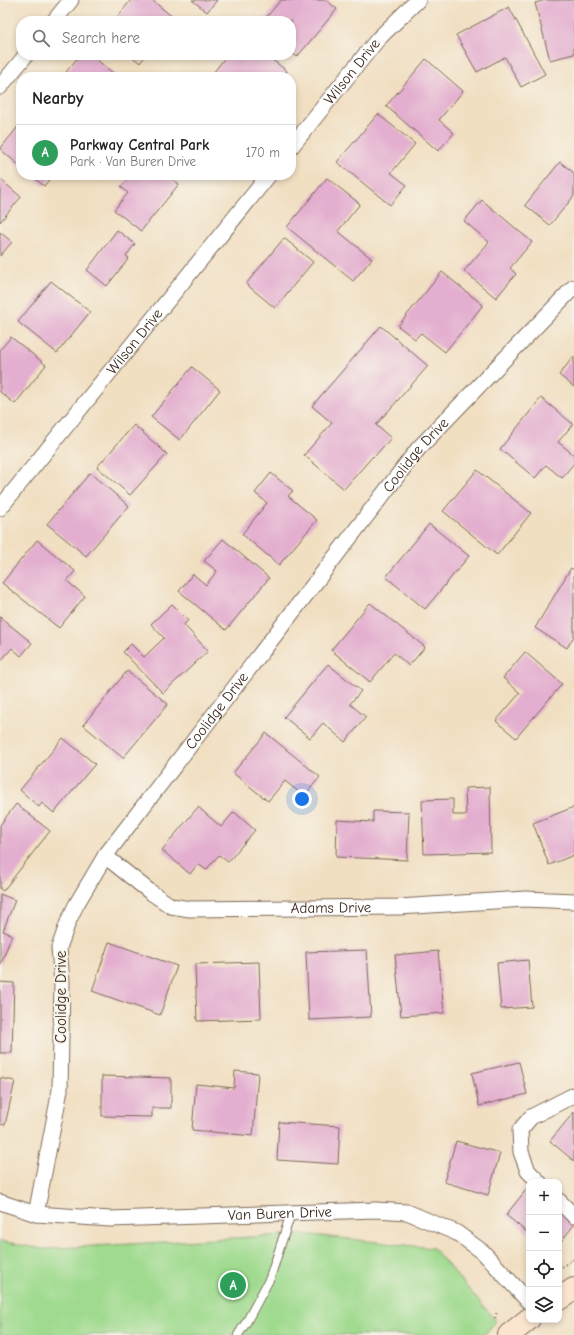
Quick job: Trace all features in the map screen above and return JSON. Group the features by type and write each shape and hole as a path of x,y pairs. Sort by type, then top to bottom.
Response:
{"street":[{"path":"58,16 71,0"},
{"name":"Wilson Drive","path":"296,141 378,40 418,0"},
{"path":"0,86 22,60"},
{"name":"Wilson Drive","path":"0,508 265,180"},
{"name":"Coolidge Drive","path":"36,1214 60,1090 62,982 59,948 76,905 105,856 418,449 574,287"},
{"name":"Adams Drive","path":"105,856 149,891 172,906 190,909 399,907 525,899 574,901"},
{"path":"536,1179 528,1171 521,1152 520,1130 531,1118 574,1095"},
{"name":"Van Buren Drive","path":"0,1202 36,1214 110,1219 376,1210 407,1212 458,1233 483,1252 526,1299"},
{"path":"562,1204 574,1216"},
{"path":"562,1297 574,1289"},
{"path":"509,1335 526,1321"}],"lane":[{"path":"238,1335 270,1278 291,1213"}],"path":[{"path":"562,1267 574,1259"}],"green space":[{"path":"302,1234 433,1248 496,1321 484,1335 0,1335 0,1241 43,1249"}],"building":[{"path":"131,0 152,0 171,16 118,16"},
{"path":"192,0 217,0 207,12"},
{"path":"281,0 326,0 337,9 297,57 296,16 267,16"},
{"path":"546,0 574,0 574,54 550,60 535,3"},
{"path":"509,7 545,74 521,87 505,57 477,72 456,35"},
{"path":"426,59 463,91 439,120 454,133 438,151 386,106"},
{"path":"76,60 97,60 112,72 66,72"},
{"path":"223,60 273,60 287,71 286,72 214,72"},
{"path":"378,114 415,144 391,173 407,185 390,205 337,162"},
{"path":"16,129 16,163 0,149"},
{"path":"560,162 574,173 574,196 550,225 525,205"},
{"path":"327,178 360,204 338,231 372,259 353,281 287,227"},
{"path":"0,179 21,197 0,222"},
{"path":"37,180 49,180 44,186"},
{"path":"127,180 174,180 179,184 141,231 114,210 128,193 121,187"},
{"path":"482,200 532,242 510,268 516,274 496,298 464,271 489,242 464,221"},
{"path":"117,230 135,244 126,256 129,258 107,286 87,270"},
{"path":"0,232 12,242 0,256"},
{"path":"284,238 313,262 275,308 246,284"},
{"path":"442,272 483,305 445,352 421,333 415,339 398,326"},
{"path":"51,281 90,312 57,353 18,322"},
{"path":"381,326 428,366 376,425 391,438 344,489 304,455 332,423 312,406"},
{"path":"11,337 46,365 15,404 0,392 0,350"},
{"path":"574,356 574,387 559,375"},
{"path":"192,367 220,390 180,440 151,417"},
{"path":"541,398 573,424 558,442 574,455 574,463 562,478 546,465 535,478 500,449"},
{"path":"134,425 167,454 130,495 97,467"},
{"path":"477,470 531,513 497,555 443,511"},
{"path":"90,473 129,506 86,556 47,524"},
{"path":"271,473 293,491 288,496 317,520 279,565 242,534 267,503 255,493"},
{"path":"429,524 469,556 425,609 386,577"},
{"path":"223,539 269,578 226,630 179,591 193,574 206,585 217,571 204,561"},
{"path":"37,540 75,571 67,581 85,596 59,628 2,583"},
{"path":"571,568 574,570 574,636 567,648 535,628"},
{"path":"370,603 425,647 409,666 394,653 370,682 331,650"},
{"path":"172,604 188,620 184,625 208,651 163,693 123,652 131,644 144,657 164,638 151,624"},
{"path":"0,617 32,643 21,656 12,648 0,662"},
{"path":"525,652 562,684 516,738 496,721 520,693 503,678"},
{"path":"328,664 361,691 350,704 366,717 345,742 323,723 310,738 284,717"},
{"path":"127,671 168,704 123,758 83,725"},
{"path":"266,733 320,777 304,796 285,781 268,801 233,773"},
{"path":"63,738 95,764 54,813 42,803 39,807 20,790"},
{"path":"490,787 491,852 424,854 422,800 453,799 453,815 466,815 465,788"},
{"path":"16,804 50,831 3,891 0,889 0,825"},
{"path":"198,807 221,827 234,812 255,830 228,862 219,855 206,870 198,864 190,874 162,850"},
{"path":"574,807 574,855 549,865 533,823"},
{"path":"373,811 409,812 407,860 336,857 337,820 373,822"},
{"path":"0,894 15,900 3,931 12,935 0,966"},
{"path":"109,942 177,966 160,1015 92,991"},
{"path":"367,950 371,1017 309,1020 306,952"},
{"path":"438,951 444,1013 401,1016 395,955"},
{"path":"528,960 532,1007 501,1009 497,963"},
{"path":"259,962 261,1019 197,1021 195,964"},
{"path":"0,982 14,983 12,1053 0,1053"},
{"path":"519,1062 527,1094 479,1106 472,1073"},
{"path":"235,1071 258,1073 253,1136 192,1130 196,1084 234,1088"},
{"path":"102,1076 171,1078 171,1108 152,1108 152,1117 102,1116"},
{"path":"0,1078 15,1081 5,1125 0,1124"},
{"path":"574,1112 574,1161 550,1141"},
{"path":"279,1122 340,1126 338,1164 277,1160"},
{"path":"456,1141 500,1153 488,1195 444,1182"},
{"path":"526,1190 526,1232 506,1215"},
{"path":"562,1213 574,1223 562,1240"}],"place":[{"name":"Parkway Central Park","path":"233,1285"}]}
